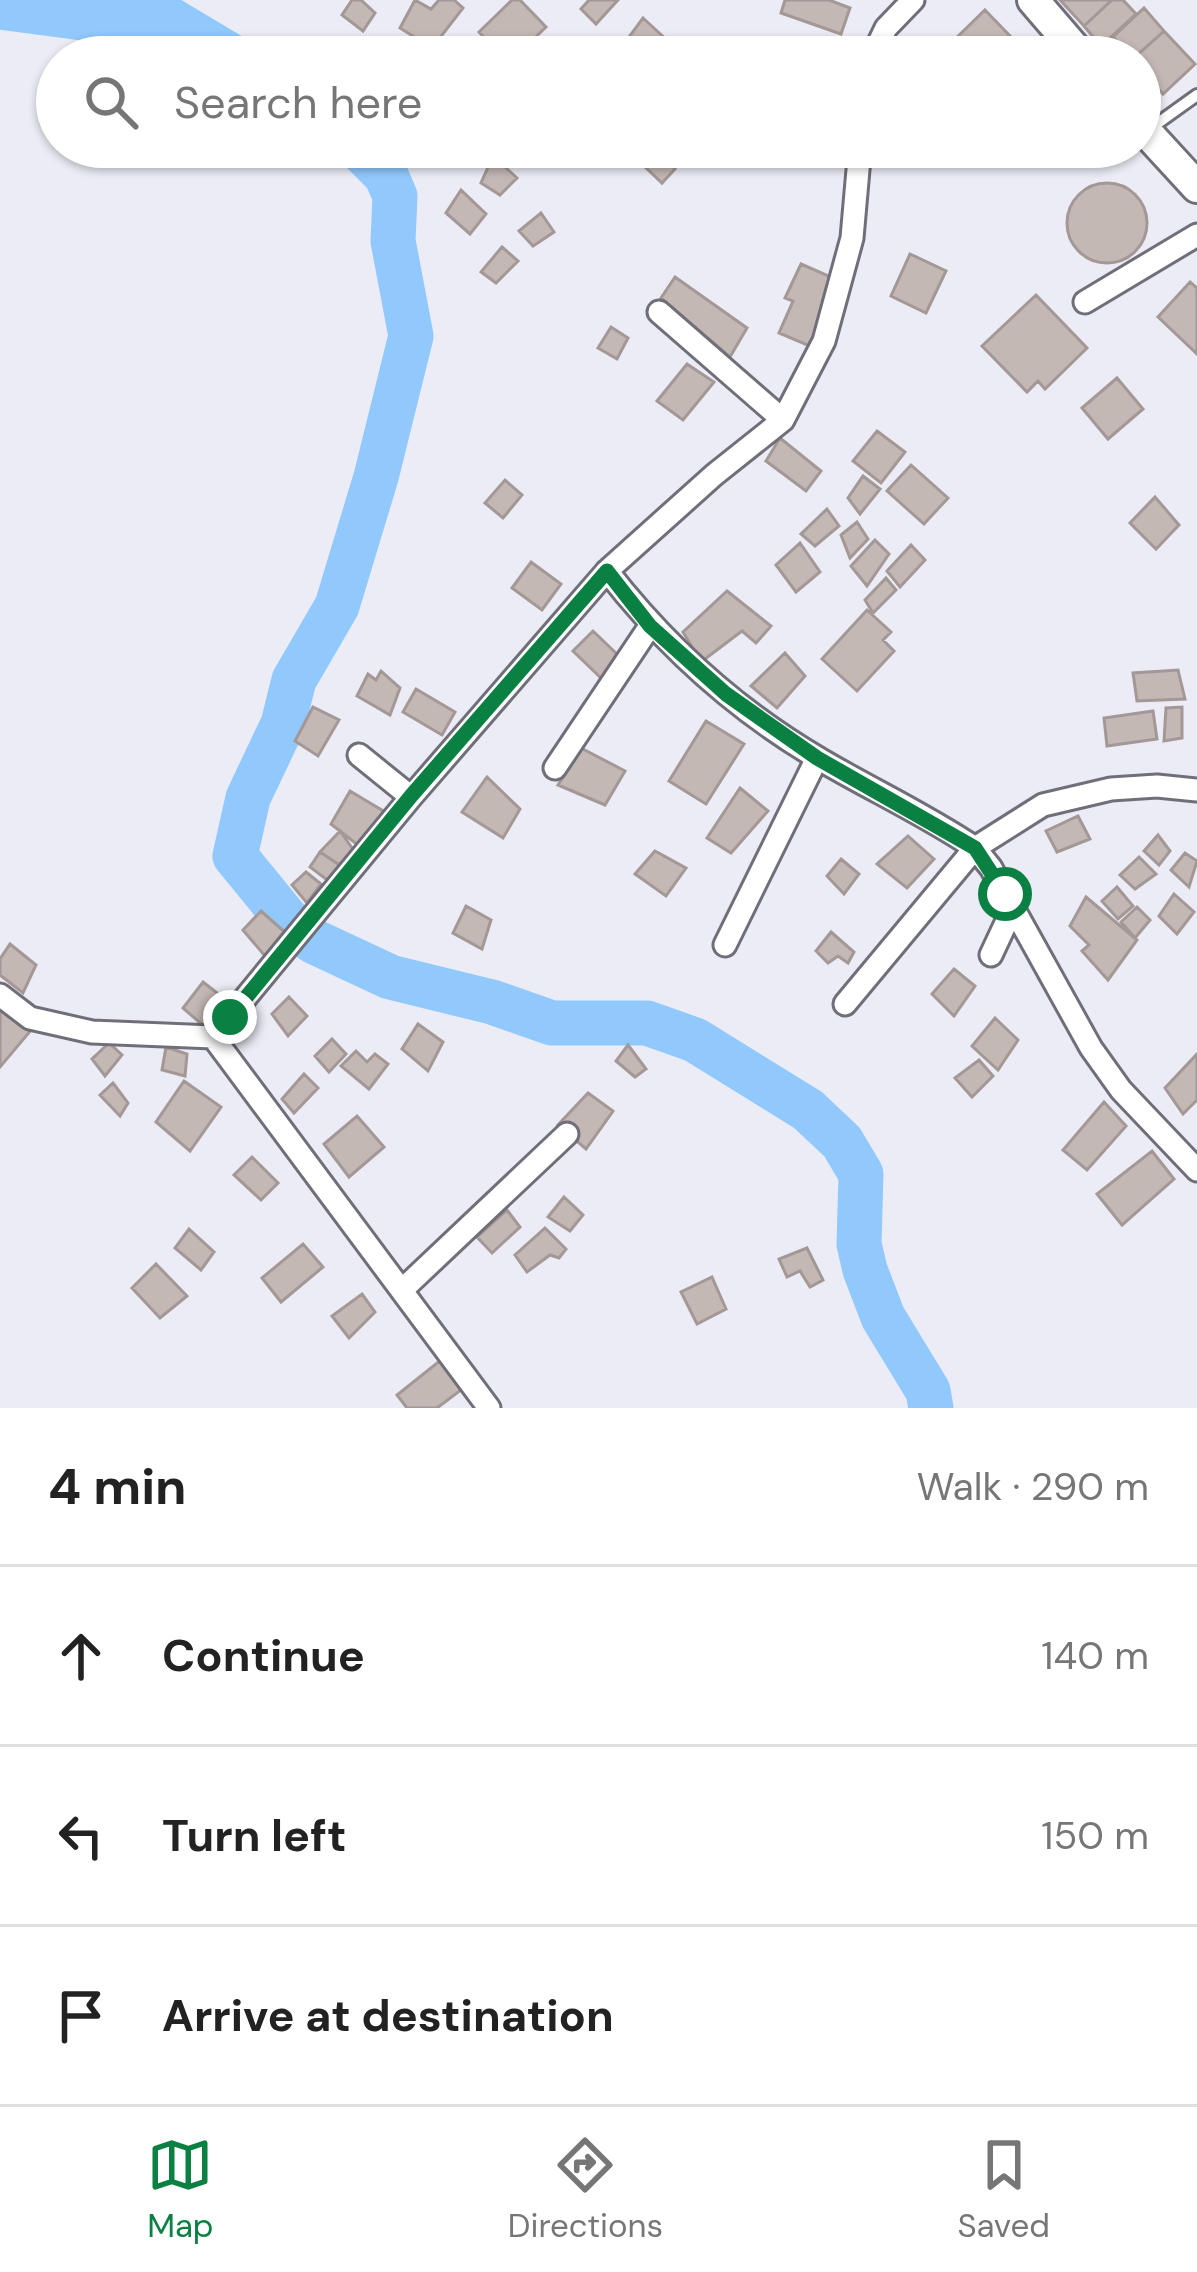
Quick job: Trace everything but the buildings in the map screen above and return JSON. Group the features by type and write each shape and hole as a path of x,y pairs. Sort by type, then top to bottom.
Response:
{"main road":[{"path":"1033,0 1064,36"},
{"path":"1161,148 1197,187"}],"street":[{"path":"882,36 913,0"},
{"path":"213,1037 411,796 607,571 783,420 824,341 852,238 858,168"},
{"path":"1085,302 1197,236"},
{"path":"659,312 783,420"},
{"path":"607,571 650,626 726,694 817,758 975,848 1091,1048 1121,1090 1197,1170"},
{"path":"556,768 650,626"},
{"path":"359,755 411,796"},
{"path":"725,945 817,758"},
{"path":"844,1004 975,848 1043,806 1111,789 1197,790"},
{"path":"991,955 1013,908"},
{"path":"0,995 30,1018 92,1032 213,1037"},
{"path":"213,1037 489,1408"},
{"path":"402,1290 567,1134"}],"lane":[{"path":"1161,118 1197,95"}],"waterway":[{"path":"0,7 90,19 166,17 198,36"},
{"path":"293,927 235,856 248,798 283,724 294,680 337,606 411,336 393,241 395,196 379,168"},
{"path":"313,941 390,977 492,1002 552,1023 647,1023 695,1040 808,1110 842,1142 861,1174 859,1244 865,1270 883,1317 928,1391 931,1408"}],"route":[{"path":"230,1017 411,796 607,571 650,626 726,694 817,758 975,848 1005,894"}]}
